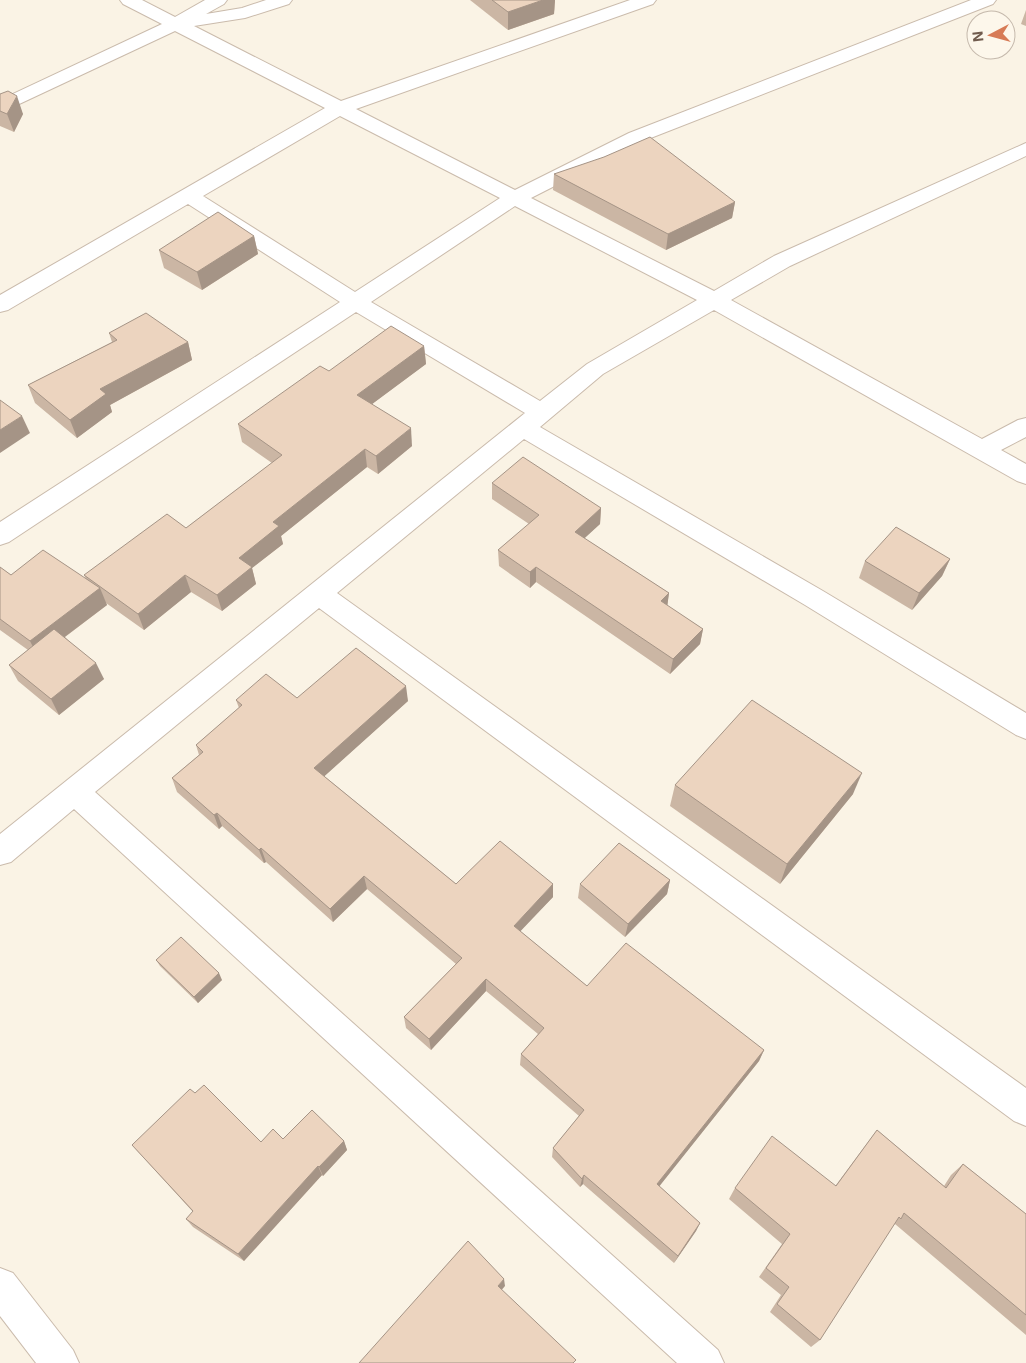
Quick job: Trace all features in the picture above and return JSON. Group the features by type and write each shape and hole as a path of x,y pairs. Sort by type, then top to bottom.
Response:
{"street":[{"path":"129,0 714,300 1026,475"},
{"path":"0,107 175,24 218,0"},
{"path":"175,24 245,12 283,0"},
{"path":"0,305 339,108 647,0"},
{"path":"0,535 516,197 636,137 987,0"},
{"path":"0,852 531,419 595,369 782,261 1026,149"},
{"path":"188,195 356,302 531,419 814,598 1026,728"},
{"path":"982,450 1026,426"},
{"path":"318,592 1026,1109"},
{"path":"74,791 705,1363"},
{"path":"0,1286 60,1363"}],"building":[{"path":"492,0 543,0 508,12"},
{"path":"8,91 17,96 7,114 0,111 0,94"},
{"path":"650,137 735,202 668,234 554,174 604,157"},
{"path":"218,212 254,236 197,272 159,250"},
{"path":"146,313 188,342 100,389 106,394 70,420 28,385 117,340 109,333"},
{"path":"391,326 424,346 357,395 411,428 376,456 365,449 273,522 279,526 239,558 252,567 217,595 185,575 138,614 84,575 167,514 186,528 282,455 238,424 320,366 329,371"},
{"path":"0,400 22,416 0,430"},
{"path":"523,457 601,508 575,532 669,593 661,601 703,629 673,659 536,567 530,572 498,550 539,515 492,483"},
{"path":"896,527 950,559 919,593 865,561"},
{"path":"43,550 100,588 30,641 0,619 0,567 11,575"},
{"path":"54,629 96,663 51,699 9,665"},
{"path":"356,648 406,686 314,768 456,884 500,841 553,884 514,926 587,986 626,943 764,1050 657,1184 700,1223 678,1256 584,1175 582,1179 553,1148 584,1110 521,1054 544,1028 486,979 429,1039 404,1017 462,958 364,876 330,909 261,848 259,850 217,813 214,815 172,778 203,752 196,745 242,705 236,700 266,674 297,698"},
{"path":"752,700 862,773 787,864 675,785"},
{"path":"619,843 670,880 628,924 580,884"},
{"path":"181,937 219,973 194,997 156,960"},
{"path":"204,1085 261,1142 273,1129 283,1139 312,1110 344,1141 318,1166 238,1254 186,1219 193,1211 132,1145 190,1089 195,1093"},
{"path":"877,1130 946,1188 963,1164 1026,1214 1026,1315 904,1213 901,1219 899,1217 820,1340 777,1304 789,1287 766,1268 790,1234 735,1188 772,1136 836,1186"},
{"path":"468,1241 504,1279 498,1286 576,1360 573,1363 359,1363"}]}
